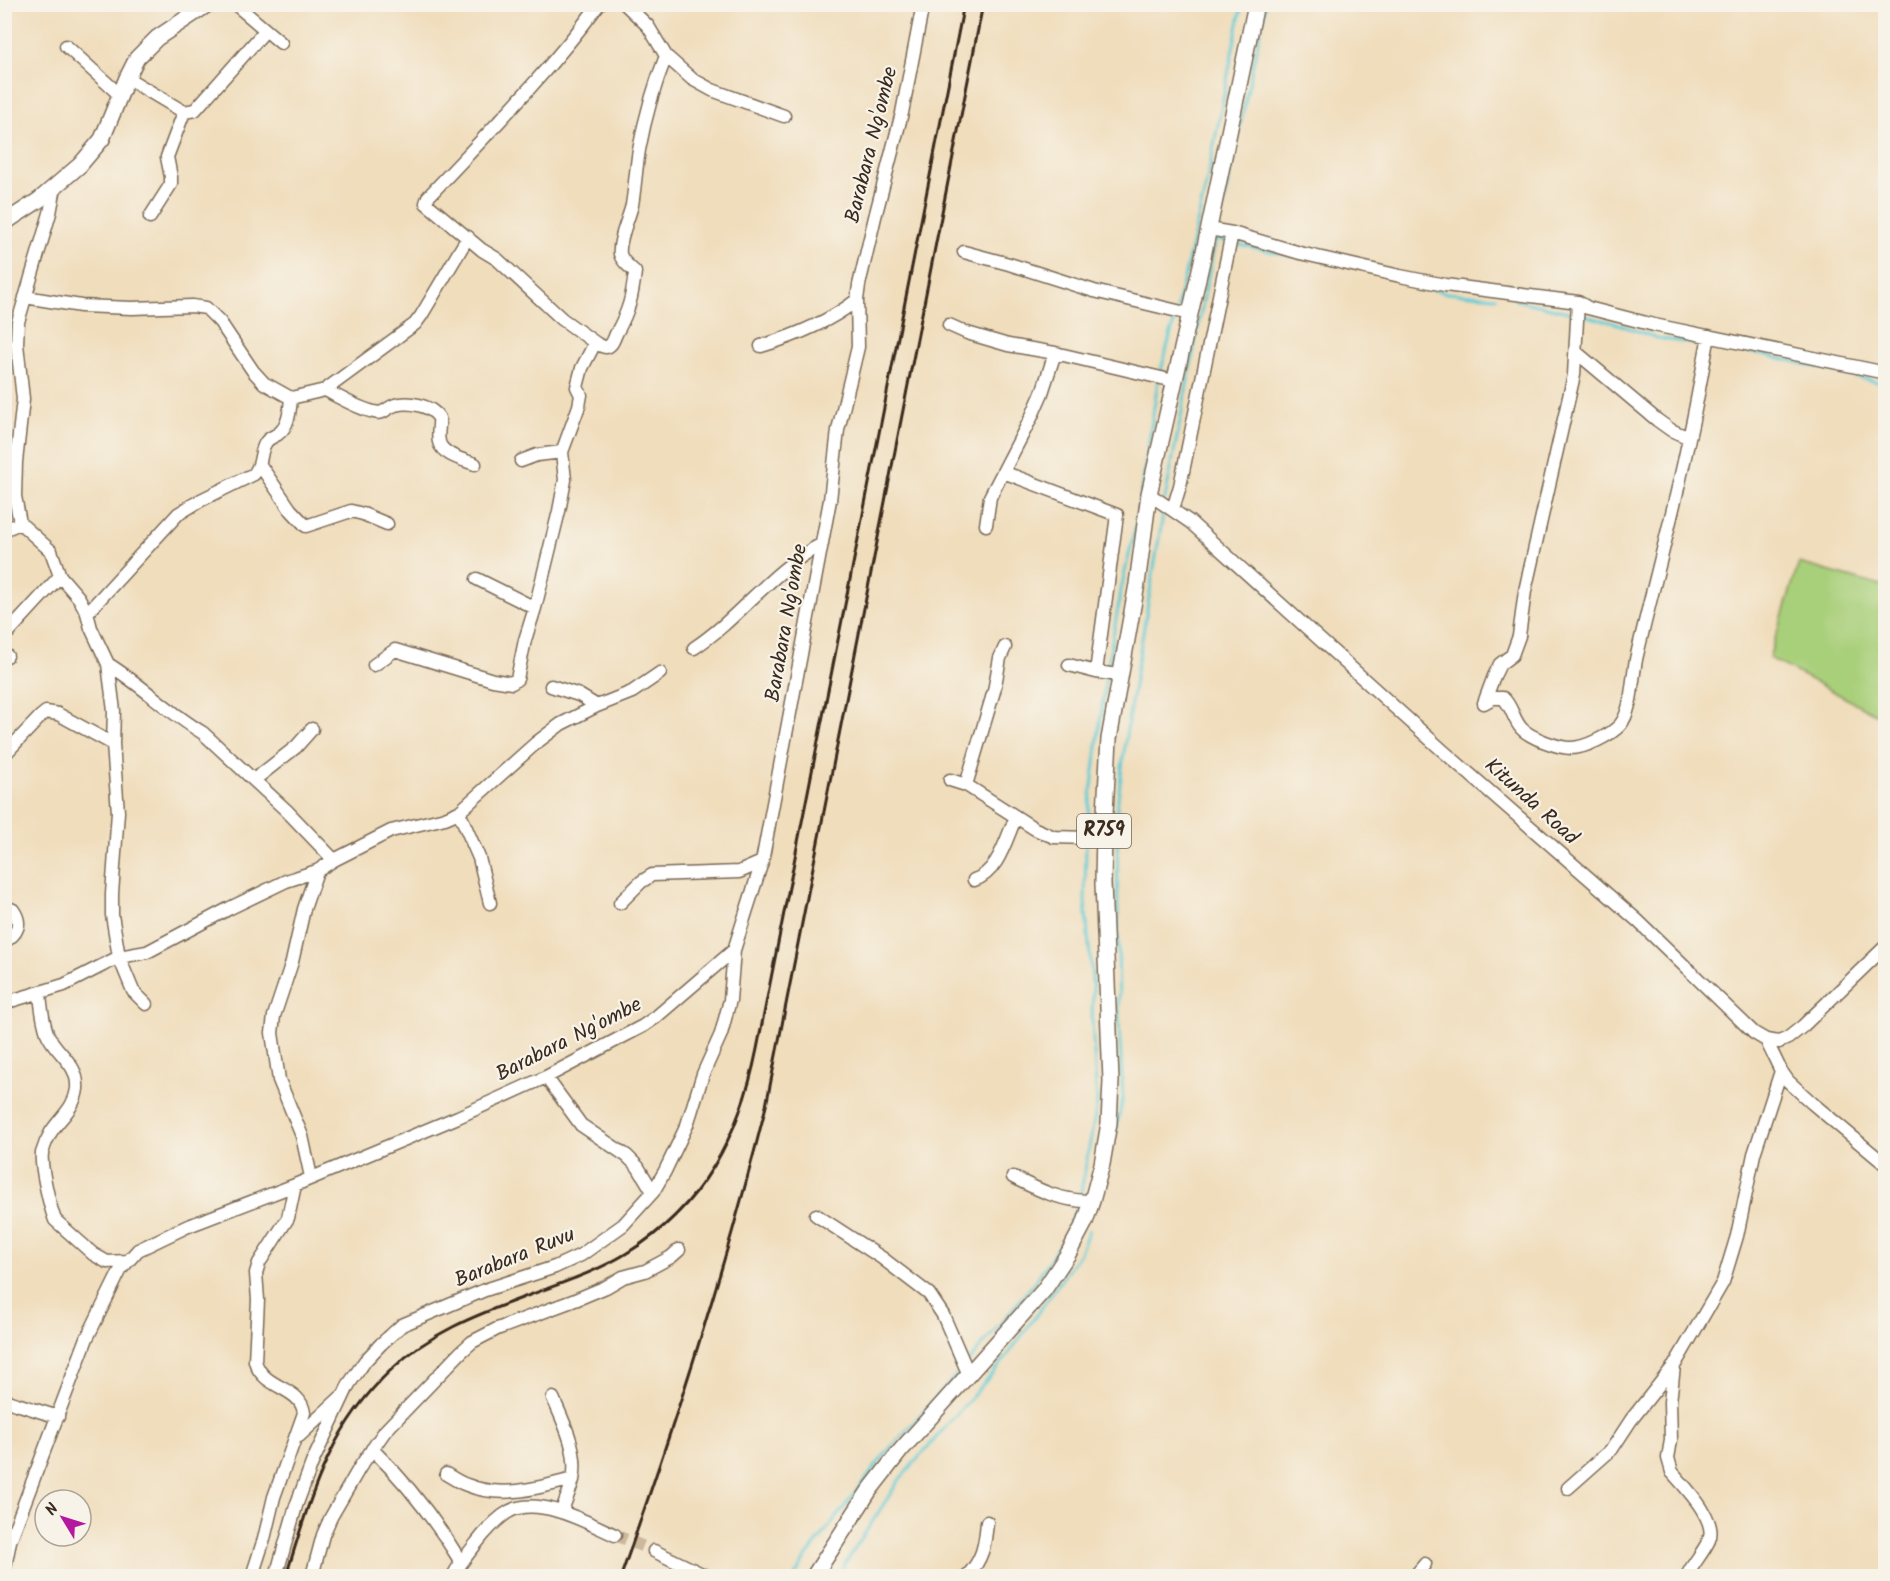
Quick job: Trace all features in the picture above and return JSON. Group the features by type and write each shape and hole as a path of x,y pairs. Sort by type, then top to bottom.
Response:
{"main road":[{"name":"R759","path":"814,1576 875,1483 901,1450 1044,1290 1068,1254 1085,1222 1092,1202 1109,1123 1111,1081 1103,894 1109,739 1137,584 1149,494 1209,229 1256,4"},
{"path":"4,223 55,187 98,145 111,122 137,58 145,48 197,6"}],"street":[{"path":"235,4 281,43"},
{"path":"599,4 582,29 549,67 428,197 426,203 482,250 497,259 562,318 595,343 607,346 612,342 627,314 632,294 635,272 623,261 620,254 621,245 632,205 636,168 645,124 666,56"},
{"path":"625,4 648,26 666,56 702,85 784,116"},
{"name":"Barabara Ng'ombe","path":"4,1572 10,1541 87,1338 109,1291 126,1262 147,1244 296,1185 458,1117 546,1077 643,1026 734,950 762,862 830,500 838,430 858,347 857,300 874,217 904,103 923,4"},
{"path":"127,78 184,112 195,110 265,31"},
{"path":"66,46 121,96"},
{"path":"150,217 171,184 167,158 184,112"},
{"path":"55,187 50,213 18,322 17,344 23,399 15,496 20,523 51,551 60,576 79,598 87,613 91,628 108,664 114,711 113,744 118,812 112,904 117,950 133,991 146,1004"},
{"path":"1209,229 1400,276 1476,290 1578,302 1588,308 1654,325 1886,373"},
{"path":"1173,509 1180,486 1232,233"},
{"path":"25,297 81,306 206,308 220,322 253,371 264,383 291,398 325,390 415,324 468,237"},
{"path":"964,252 1094,291 1190,314"},
{"path":"762,346 801,332 857,300"},
{"path":"1578,302 1574,375 1525,591 1519,636 1512,655 1500,664 1484,703 1493,698 1503,698 1509,704 1520,728 1532,737 1571,748 1604,737 1620,725 1628,709 1634,665 1689,438 1709,336"},
{"path":"949,325 998,342 1174,381"},
{"path":"374,665 395,650 494,680 512,683 518,679 525,640 559,511 565,480 562,452 579,406 581,395 577,387 582,368 595,343"},
{"path":"1576,352 1657,420 1671,430 1689,438"},
{"path":"986,525 990,497 1031,418 1055,353"},
{"path":"325,390 373,412 383,413 397,405 408,403 423,406 439,418 439,442 442,448 475,464"},
{"path":"87,613 178,514 254,474 260,465 265,444 280,432 289,417 291,398"},
{"path":"521,461 537,455 562,452"},
{"path":"260,465 290,508 306,526 351,511 387,524"},
{"path":"1003,472 1117,515 1096,672"},
{"name":"Kitunda Road","path":"1149,494 1190,522 1442,750 1638,921 1754,1033 1766,1040"},
{"path":"4,530 20,523"},
{"path":"694,648 743,607 783,569 822,544"},
{"path":"4,637 60,576"},
{"path":"477,579 535,608"},
{"path":"966,785 994,691 1000,658 1005,647"},
{"path":"108,664 129,677 189,725 203,733 294,817 334,860"},
{"path":"1069,665 1120,675"},
{"path":"4,1003 64,985 119,957 147,952 286,881 317,871 391,831 445,818 459,812 553,730 575,716 632,692 660,673"},
{"path":"551,687 579,695 597,706"},
{"path":"4,755 46,712 58,714 113,744"},
{"path":"254,780 296,747 312,729"},
{"path":"950,780 966,785 1035,829 1054,837 1086,838 1104,831"},
{"path":"459,812 479,858 490,903"},
{"path":"974,880 984,876 993,867 1016,817"},
{"path":"620,903 641,882 652,875 739,872 762,862"},
{"path":"311,1177 302,1136 279,1080 272,1033 274,1016 292,962 304,909 317,871"},
{"path":"4,942 17,932 19,923 13,910 6,907"},
{"path":"1766,1040 1779,1042 1788,1038 1886,946"},
{"name":"Barabara Ruvu","path":"276,1576 296,1506 312,1462 344,1394 365,1361 381,1344 402,1325 485,1290 555,1267 581,1255 623,1225 653,1192 687,1125 703,1074 721,1034 730,1000 734,950"},
{"path":"40,993 47,1033 70,1065 77,1083 76,1093 69,1110 51,1132 42,1153 52,1213 55,1220 93,1254 107,1262 126,1262"},
{"path":"1766,1040 1781,1071 1812,1103 1886,1165"},
{"path":"1568,1488 1612,1449 1674,1366 1723,1282 1737,1236 1754,1154 1781,1071"},
{"path":"546,1077 581,1125 627,1156 638,1167 653,1192"},
{"path":"1013,1177 1045,1193 1078,1202 1092,1202"},
{"path":"252,1576 274,1497 304,1413 302,1402 262,1377 255,1361 258,1300 256,1274 259,1263 288,1218 296,1185"},
{"path":"816,1215 882,1258 928,1294 939,1308 969,1375"},
{"path":"312,1576 323,1535 331,1517 372,1449 386,1431 472,1342 497,1329 606,1287 623,1277 645,1271 679,1250"},
{"path":"1674,1366 1668,1458 1672,1472 1701,1508 1711,1533 1707,1544 1687,1576"},
{"path":"296,1439 344,1394"},
{"path":"553,1398 573,1454 573,1479 562,1511"},
{"path":"4,1400 58,1417"},
{"path":"372,1449 407,1486 446,1536 461,1562"},
{"path":"446,1474 465,1485 493,1491 542,1487 573,1479"},
{"path":"453,1576 461,1562 496,1520 512,1510 534,1507 562,1511 615,1535"},
{"path":"967,1576 979,1562 982,1554 987,1522"},
{"path":"654,1551 706,1576"},
{"path":"1415,1576 1425,1564"}],"green space":[{"path":"1799,563 1885,587 1885,719 1769,658"}],"waterway":[{"path":"211,11 220,4"},
{"path":"1177,308 1206,185 1242,4"},
{"path":"1221,216 1266,4"},
{"path":"1165,499 1216,239 1226,242"},
{"path":"1233,243 1291,256"},
{"path":"1411,284 1447,293 1496,297"},
{"path":"1515,300 1573,313"},
{"path":"1160,374 1176,314"},
{"path":"1582,315 1618,324 1657,338 1703,345"},
{"path":"1710,346 1762,354 1886,384"},
{"path":"1107,670 1122,585 1136,525 1158,381"},
{"path":"1115,1134 1123,1098 1119,1022 1117,807 1128,721 1164,509"},
{"path":"1086,833 1106,676"},
{"path":"1080,1197 1097,1104 1092,1020 1093,990 1085,902 1086,840"},
{"path":"968,1362 1032,1286 1065,1236 1078,1203"},
{"path":"837,1576 900,1479 1005,1359 1079,1255 1089,1230"},
{"path":"795,1576 806,1557 885,1454 962,1369"}],"tunnel":[{"path":"615,1535 654,1551"}],"railway":[{"path":"286,1576 324,1465 352,1415 392,1369 421,1346 453,1327 487,1311 589,1272 615,1260 654,1235 697,1191 714,1166 728,1139 750,1080 757,1049 964,4"},
{"path":"621,1576 699,1343 751,1166 766,1106 983,4"}]}
